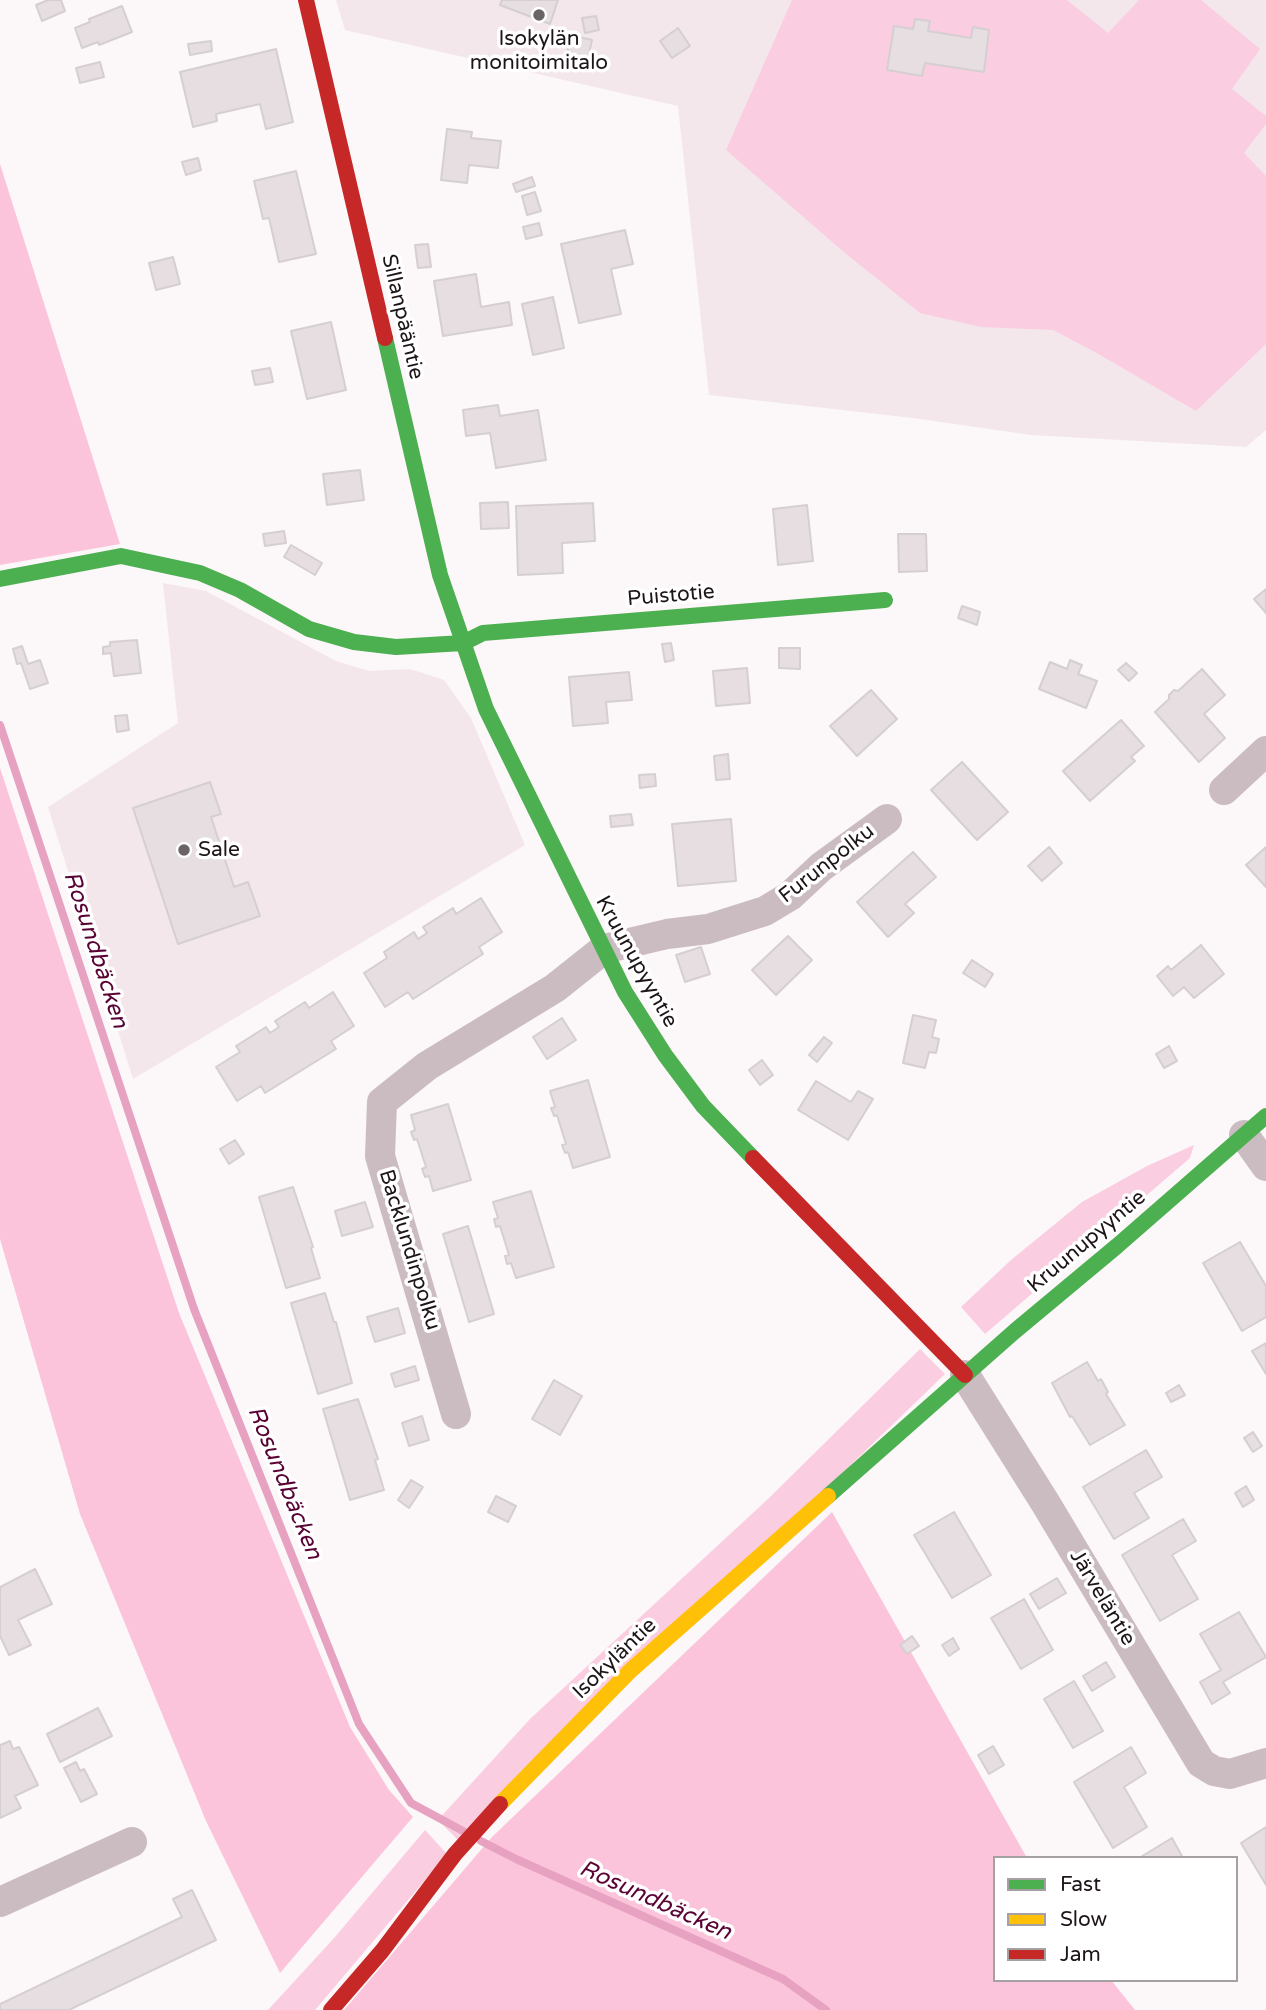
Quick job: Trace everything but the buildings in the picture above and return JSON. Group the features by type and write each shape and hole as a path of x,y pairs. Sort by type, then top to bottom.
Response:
{"street":[{"name":"Sillanpääntie","path":"306,0 440,575 463,643"},
{"path":"0,579 121,556 200,573 240,590 309,629 354,642 396,647 463,643"},
{"name":"Puistotie","path":"463,643 483,633 885,600"},
{"name":"Kruunupyyntie","path":"463,643 486,709 625,992 665,1055 704,1106 965,1375 1255,1126"},
{"path":"1224,790 1266,751"},
{"name":"Furunpolku","path":"604,949 667,934 708,929 765,911 790,896 821,867 887,818"},
{"name":"Backlundinpolku","path":"456,1414 380,1156 382,1102 427,1066 555,988 604,949"},
{"path":"1255,1126 1266,1166"},
{"name":"Järveläntie","path":"965,1375 1046,1504 1201,1763 1214,1771 1230,1774 1266,1763"},
{"name":"Isokyläntie","path":"331,2010 382,1951 455,1854 508,1795 630,1671 965,1375"},
{"path":"0,1902 132,1842"}],"shaded area":[{"path":"336,0 1266,0 1266,430 1246,447 1031,435 913,418 709,395 678,106 345,30"},
{"path":"792,0 1067,0 1108,33 1139,0 1201,0 1260,49 1232,89 1266,116 1266,124 1244,153 1266,176 1266,344 1196,411 1053,330 981,327 920,313 845,253 726,150"},
{"path":"0,164 120,544 0,565"},
{"path":"163,583 206,591 336,661 369,671 410,669 444,680 471,718 525,845 133,1079 48,807 178,723"},
{"path":"0,768 179,1313 350,1727 389,1790 413,1817 280,1973 206,1821 80,1514 0,1239"},
{"path":"1194,1145 1190,1158 985,1334 961,1307 1011,1260 1082,1202 1147,1166"},
{"path":"920,1349 945,1374 460,1842 438,1820 530,1719 768,1499"},
{"path":"832,1512 1026,1856 993,1856 993,1982 1113,1982 1135,2010 344,2010 492,1837"},
{"path":"425,1830 447,1854 315,2010 268,2010 335,1937"}],"waterway":[{"name":"Rosundbäcken","path":"0,725 194,1309 359,1724 411,1803 463,1831"},
{"name":"Rosundbäcken","path":"481,1841 783,1979 826,2010"}],"traffic: fast":[{"path":"385,338 440,575 486,709 625,992 665,1055 703,1106 753,1158"},
{"path":"0,579 121,556 200,573 240,590 309,629 354,642 396,647 463,643 483,633 885,600"},
{"path":"828,1496 1266,1116"}],"traffic: slow":[{"path":"500,1804 630,1671 828,1496"}],"traffic: jam":[{"path":"306,0 385,338"},
{"path":"753,1158 965,1375"},
{"path":"331,2010 382,1951 455,1854 500,1804"}],"place":[{"name":"Isokylän monitoimitalo","path":"539,15"},
{"name":"Sale","path":"184,850"}]}
